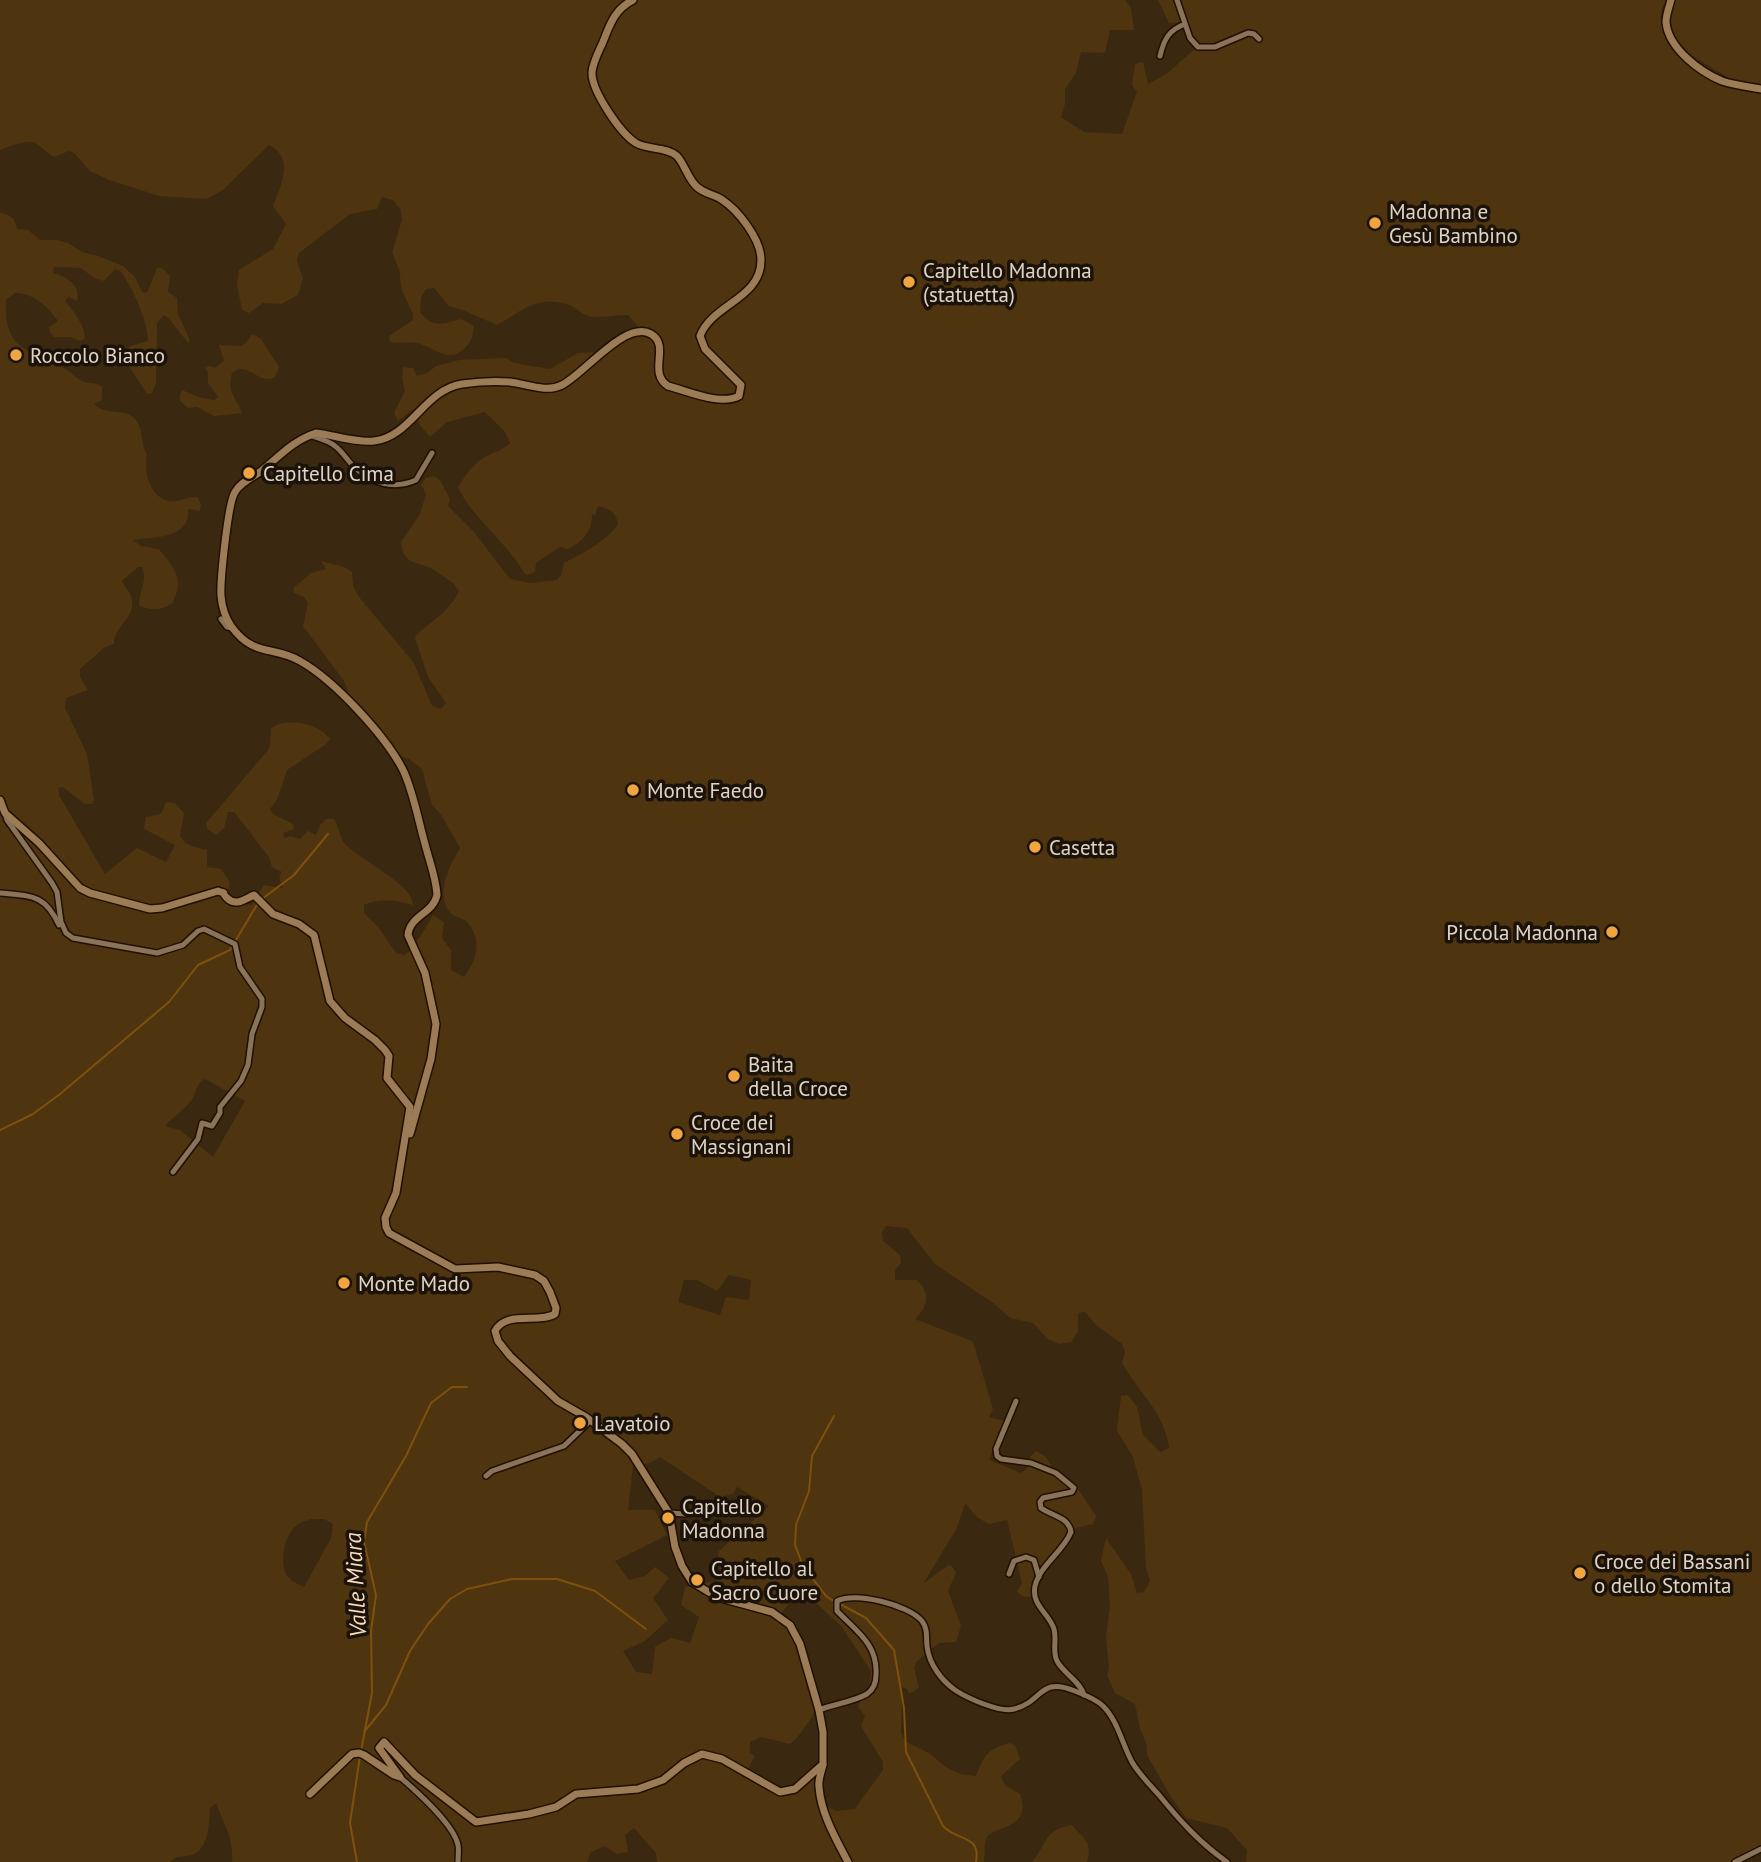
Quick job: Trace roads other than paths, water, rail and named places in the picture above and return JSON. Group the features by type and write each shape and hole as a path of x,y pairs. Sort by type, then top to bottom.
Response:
{"street":[{"path":"406,1136 411,1134 428,1071 436,1024 425,973 408,935 412,923 433,907 437,895 413,795 387,744 346,699 302,662 292,656 253,646 232,628 223,610 221,588 228,510 233,494 240,486 286,448 309,435 316,433 363,441 387,438 443,389 461,384 509,382 538,388 554,388 573,378 619,340 636,331 650,333 658,341 658,373 663,383 720,399 729,400 739,396 741,385 705,349 701,336 710,321 744,294 758,277 761,260 757,240 722,199 696,186 677,156 635,143 613,119 593,79 592,69 614,16 622,5 633,0"},
{"path":"1177,0 1190,38 1198,47 1215,47 1248,33 1259,39"},
{"path":"1671,0 1666,18 1667,29 1686,56 1700,69 1723,81 1761,89"},
{"path":"1160,56 1163,44 1172,29 1185,24"},
{"path":"309,435 337,447 360,472 385,485 397,486 416,480 432,453"},
{"path":"221,619 227,627 232,628"},
{"path":"0,800 6,820 57,892 61,922 66,933"},
{"path":"5,813 39,843 80,888 90,893 150,909 162,908 218,891 237,903 254,895 273,914 299,924 313,935 330,1001 345,1018 375,1040 389,1056 387,1078 410,1107 396,1193 385,1218 387,1230 398,1240 450,1268 457,1270 488,1266 531,1273 542,1280 555,1304 555,1314 506,1321 496,1326 495,1335 516,1363 558,1401 591,1420 627,1448 669,1513 675,1547 692,1582 710,1594 760,1607 785,1620 800,1644 819,1710 823,1732 823,1764 818,1786 823,1807 848,1862"},
{"path":"0,893 32,896 45,902 62,930 73,938 158,953 183,945 204,929 233,943 240,967 262,999 262,1007 252,1034 248,1065 241,1081 228,1095 212,1126 202,1123 198,1139 175,1170"},
{"path":"1016,1401 996,1449 997,1456 1001,1459 1031,1463 1056,1473 1074,1488 1072,1492 1043,1498 1040,1502 1041,1508 1066,1522 1071,1532 1068,1541 1039,1577 1035,1599 1054,1629 1056,1659 1082,1688 1084,1695"},
{"path":"486,1476 492,1471 564,1446 591,1420"},
{"path":"669,1513 685,1514"},
{"path":"1009,1574 1014,1561 1026,1557 1034,1560 1039,1577"},
{"path":"819,1710 866,1694 876,1681 874,1653 857,1629 837,1611 837,1601 842,1598 874,1600 909,1612 920,1619 924,1626 928,1655 936,1670 949,1685 962,1694 979,1702 1010,1710 1055,1685 1096,1700 1106,1709 1134,1765 1192,1835 1227,1862"},
{"path":"458,1862 458,1843 450,1830 433,1808 400,1777 379,1748 384,1742 415,1775 476,1822 556,1807 576,1794 638,1789 663,1780 684,1763 702,1754 722,1759 780,1792 795,1789 823,1764"},
{"path":"310,1794 352,1754 361,1754 400,1777"},
{"path":"1735,1862 1761,1849"}],"waterway":[{"path":"262,899 294,875 328,834"},
{"path":"0,1130 33,1114 60,1094 169,1002 198,965 230,950 258,903"},
{"name":"Valle Miara","path":"361,1751 372,1693 371,1631 376,1595 364,1542 367,1522 406,1456 431,1403 452,1387 467,1387"},
{"path":"834,1416 812,1456 809,1491 796,1525 795,1545 803,1566 826,1596 835,1602"},
{"path":"364,1732 386,1705 410,1651 428,1624 450,1599 467,1589 512,1579 557,1579 595,1591 646,1629"},
{"path":"840,1604 866,1618 894,1650 904,1708 906,1752 943,1826 972,1843 977,1853 976,1862"},
{"name":"Valle Miara","path":"357,1862 350,1823 360,1756"}],"place":[{"name":"Madonna e Gesù Bambino","path":"1375,223"},
{"name":"Capitello Madonna (statuetta)","path":"909,282"},
{"name":"Roccolo Bianco","path":"16,355"},
{"name":"Capitello Cima","path":"249,473"},
{"name":"Monte Faedo","path":"633,790"},
{"name":"Casetta","path":"1035,847"},
{"name":"Piccola Madonna","path":"1612,932"},
{"name":"Baita della Croce","path":"734,1076"},
{"name":"Croce dei Massignani","path":"677,1134"},
{"name":"Monte Mado","path":"344,1283"},
{"name":"Lavatoio","path":"580,1423"},
{"name":"Capitello Madonna","path":"668,1518"},
{"name":"Croce dei Bassani o dello Stomita","path":"1580,1573"},
{"name":"Capitello al Sacro Cuore","path":"697,1580"}]}
